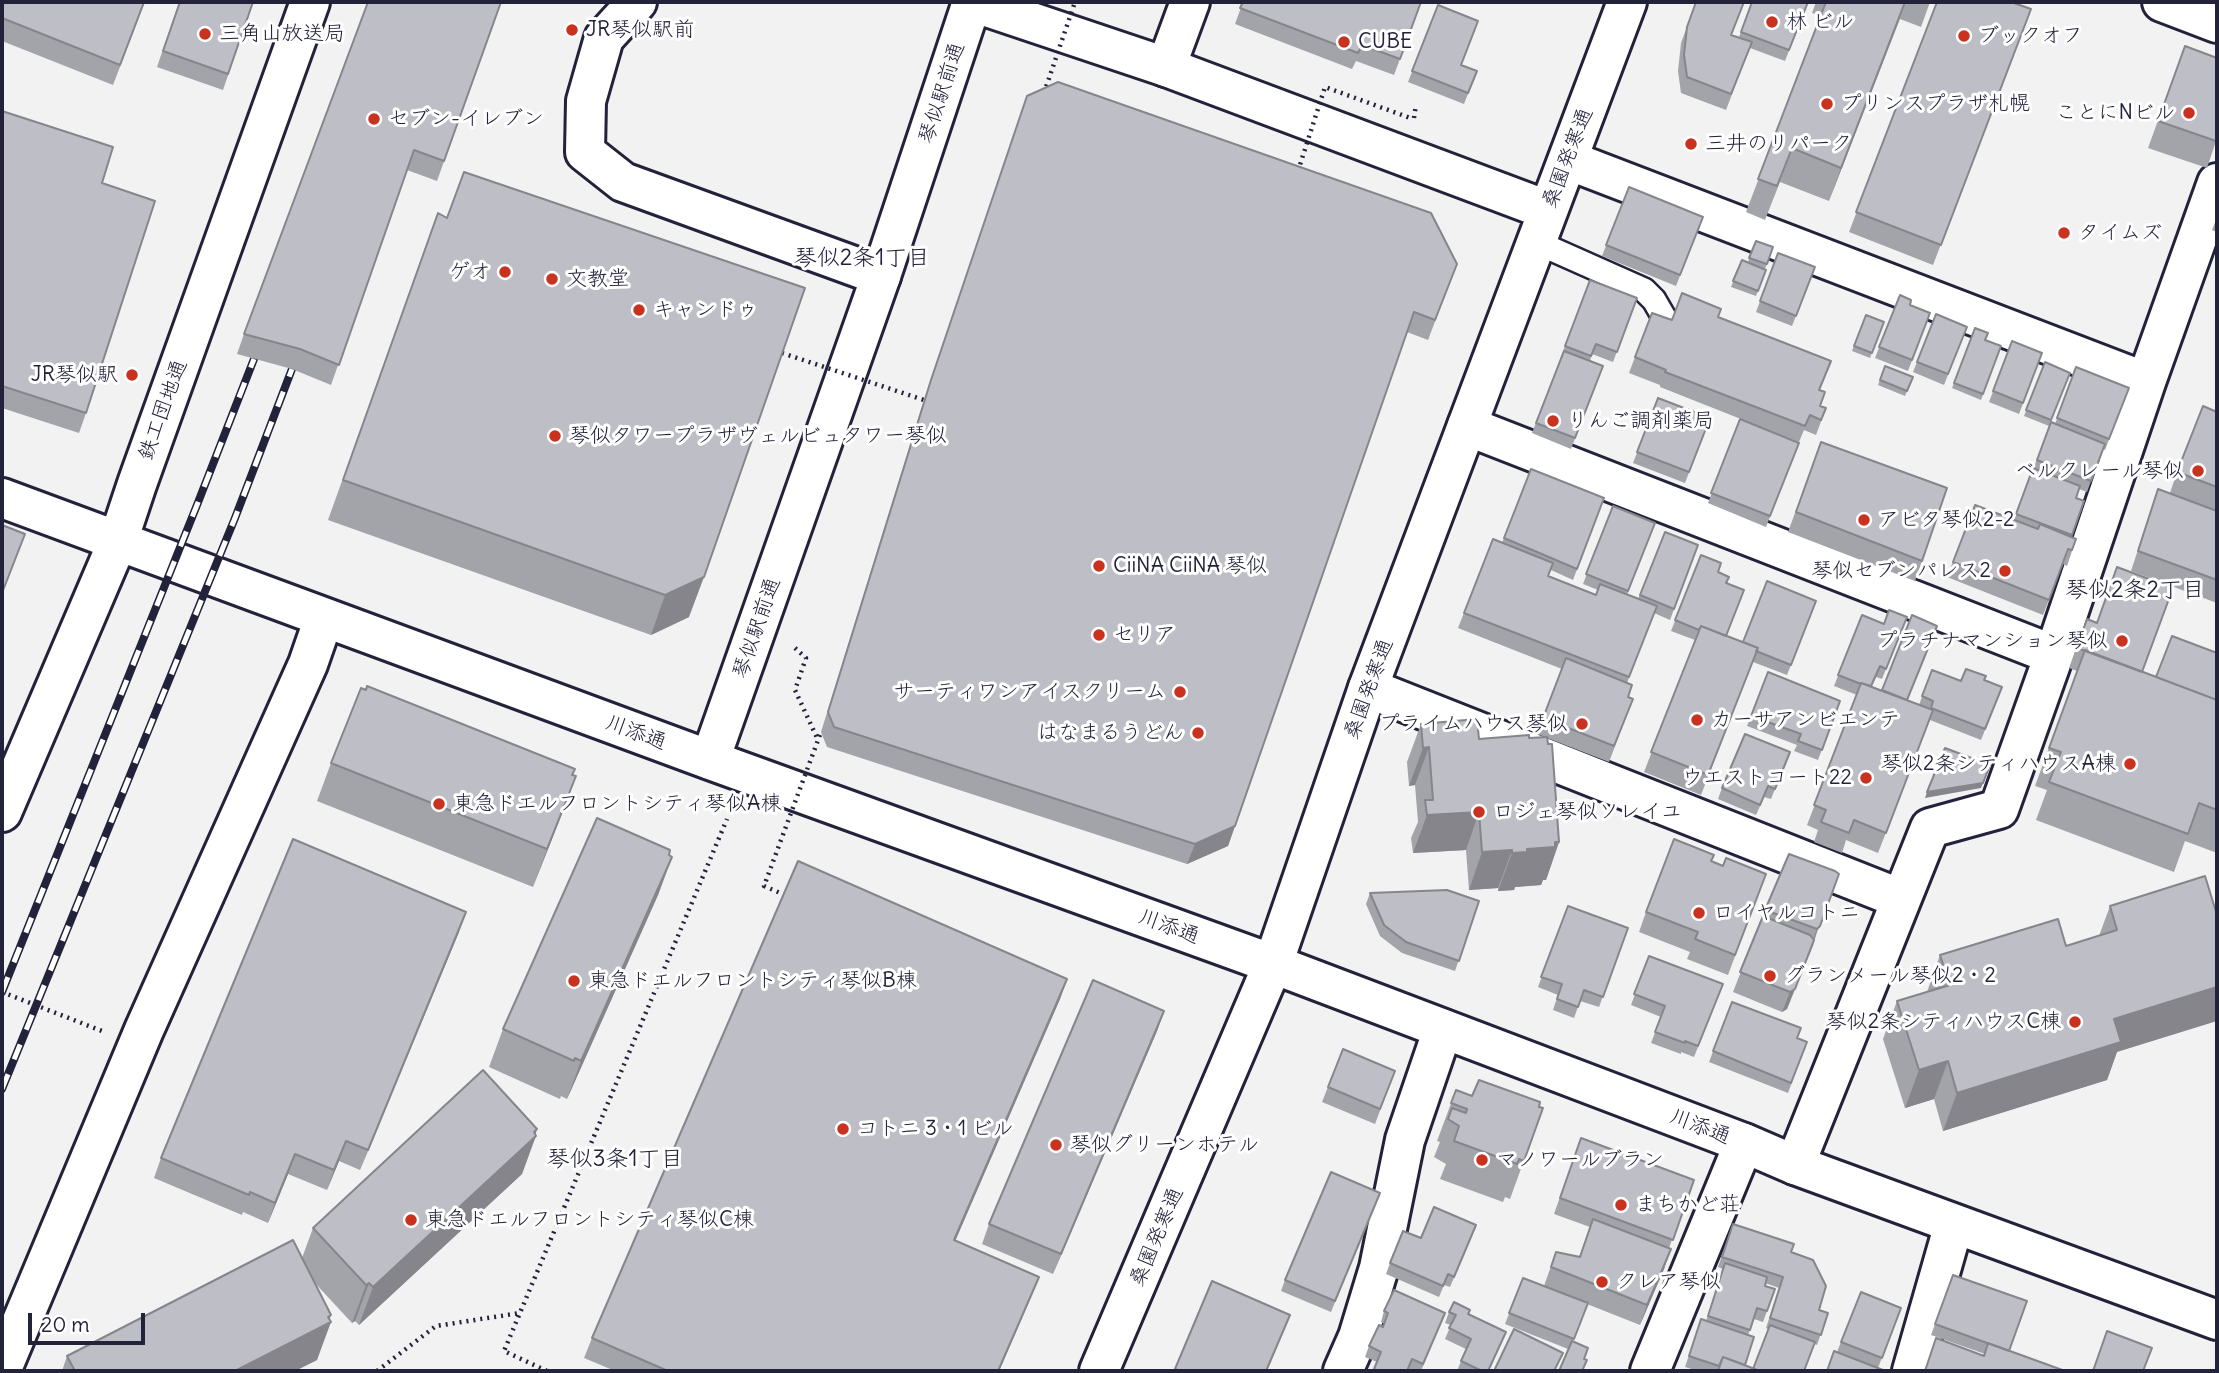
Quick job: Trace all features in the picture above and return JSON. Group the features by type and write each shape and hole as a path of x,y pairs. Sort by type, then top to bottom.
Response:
{"street":[{"name":"鉄工団地通","path":"2,812 118,541 136,484 310,2"},
{"path":"637,2 604,38 586,101 585,152 623,182 881,276"},
{"name":"琴似駅前通","path":"710,761 881,276 971,2 1166,67 1541,226"},
{"path":"1166,67 1190,2"},
{"name":"桑園発寒通","path":"1099,1371 1273,964 1368,688 1627,2"},
{"path":"2162,2 2217,23"},
{"path":"1568,160 2146,383"},
{"path":"1795,1165 1930,828 1999,810 2217,183"},
{"path":"1467,426 2054,655"},
{"name":"川添通","path":"2,498 710,761 1273,964 1744,1143 1795,1165 2217,1320"},
{"path":"2,1370 144,1030 308,664 324,618"},
{"path":"1368,688 1901,899"},
{"path":"1343,1371 1358,1337 1379,1268 1405,1140 1443,1029"},
{"path":"1650,1371 1744,1143"},
{"path":"1912,1371 1954,1224"}],"lane":[{"path":"1541,226 1644,290 1654,300 1665,319"}],"path":[{"path":"1042,99 1075,2"},
{"path":"1298,173 1325,87 1413,119 1416,105"},
{"path":"1045,90 1056,94"},
{"path":"782,353 924,400"},
{"path":"795,648 806,658 795,690 818,740"},
{"path":"785,895 764,886 821,732"},
{"path":"547,1371 504,1352 727,819"},
{"path":"2,992 105,1032"},
{"path":"377,1371 436,1326 521,1313"}],"building":[{"path":"2,2 144,2 120,65 2,18"},
{"name":"三角山放送局","path":"180,2 253,2 228,74 163,51"},
{"path":"368,2 501,2 444,161 414,150 339,365 300,349 244,334"},
{"name":"CUBE","path":"1243,2 1421,2 1400,59 1362,45 1358,53 1240,8"},
{"path":"1696,2 1744,2 1731,35 1752,42 1731,94 1687,77 1684,55 1687,27"},
{"name":"林 ビル","path":"1752,2 1808,2 1789,50 1741,32"},
{"name":"プリンスプラザ札幌","path":"1826,2 1905,2 1841,168 1792,148 1777,186 1758,179"},
{"path":"1937,2 2011,2 2031,9 1941,245 1856,212"},
{"path":"1438,5 1478,21 1461,65 1477,71 1468,93 1412,71"},
{"path":"2185,46 2217,58 2216,141 2158,121"},
{"name":"CiiNA CiiNA 琴似","path":"1058,82 1431,213 1457,264 1435,320 1414,312 1235,826 1195,844 834,727 828,712 931,380 1027,96"},
{"path":"2,111 113,147 102,183 155,201 86,413 2,386"},
{"name":"琴似タワープラザヴェルビュタワー琴似","path":"464,172 805,288 704,577 665,595 343,480 438,213 447,218"},
{"path":"1629,187 1703,217 1680,275 1606,245"},
{"path":"1756,241 1773,247 1767,264 1749,258"},
{"path":"1778,253 1815,267 1796,316 1760,301"},
{"path":"1742,260 1766,270 1758,291 1733,281"},
{"path":"1590,280 1637,298 1617,352 1596,344 1591,356 1565,346"},
{"path":"1682,293 1721,309 1718,317 1831,361 1819,390 1825,392 1820,406 1826,408 1821,420 1810,415 1805,426 1665,372 1666,370 1635,357 1652,313 1672,320"},
{"path":"1900,295 1911,300 1910,305 1930,313 1912,360 1879,347"},
{"path":"1936,314 1967,327 1948,374 1917,362"},
{"path":"1866,315 1884,322 1872,353 1854,346"},
{"path":"1975,328 1988,333 1985,340 2001,346 1983,394 1954,383"},
{"path":"2012,341 2042,353 2023,403 1993,391"},
{"path":"1564,351 1603,366 1575,438 1536,423"},
{"path":"2045,362 2070,373 2051,420 2026,410"},
{"path":"1885,366 1913,377 1907,391 1880,380"},
{"path":"2076,367 2129,388 2109,439 2057,418"},
{"path":"1658,398 1710,418 1689,472 1637,452"},
{"path":"2203,406 2217,412 2217,487 2177,472"},
{"path":"1740,419 1799,443 1770,516 1711,493"},
{"path":"2051,422 2105,444 2091,481 2037,460"},
{"name":"アビタ琴似2-2","path":"1821,442 1947,488 1922,561 1796,512"},
{"path":"2033,468 2080,486 2076,498 2084,501 2072,535 2016,514"},
{"path":"1531,469 1604,498 1577,569 1504,538"},
{"path":"2158,489 2217,511 2217,580 2138,551"},
{"name":"琴似セブンパレス2","path":"1975,505 2038,529 2040,524 2076,539 2072,550 2068,549 2049,600 1953,562"},
{"path":"1613,506 1655,523 1628,591 1586,574"},
{"path":"2,525 25,534 2,593"},
{"path":"1665,532 1698,545 1674,609 1640,595"},
{"path":"1493,539 1553,563 1548,576 1596,595 1600,584 1657,606 1629,677 1464,613"},
{"path":"1701,555 1721,563 1718,572 1729,577 1726,583 1744,590 1726,636 1701,626 1699,630 1675,620"},
{"name":"プラチナマンション琴似","path":"2117,567 2173,588 2142,672 2077,648 2087,619 2097,623"},
{"path":"1767,581 1816,601 1791,665 1756,651 1758,648 1743,642"},
{"path":"1889,610 1907,617 1886,669 1880,666 1871,686 1838,675 1862,615 1884,624"},
{"path":"1912,615 1937,626 1907,700 1882,690"},
{"name":"カーサアンビエンテ","path":"1701,626 1758,648 1708,775 1651,752"},
{"path":"2172,636 2217,653 2217,700 2156,677"},
{"name":"琴似2条シティハウスA棟","path":"2085,650 2217,700 2217,810 2199,803 2188,834 2049,782 2061,752 2049,748"},
{"name":"プライムハウス琴似","path":"1566,658 1632,685 1628,697 1633,699 1614,746 1543,718"},
{"path":"1966,669 1986,676 1984,680 2002,687 1985,729 1931,708 1933,701 1922,696 1932,670 1961,681"},
{"path":"1768,672 1840,701 1822,750 1798,741 1801,734 1751,716"},
{"name":"ウエストコート22","path":"1861,683 1933,710 1886,833 1854,820 1849,833 1821,822 1826,810 1814,805"},
{"path":"367,686 575,769 572,775 576,776 547,849 331,763 361,688 366,690"},
{"path":"1477,719 1479,739 1529,735 1529,738 1547,737 1548,744 1552,744 1559,842 1555,842 1555,847 1527,849 1527,852 1482,852 1479,812 1427,815 1425,800 1433,800 1429,747 1423,748 1421,724"},
{"path":"1745,734 1790,752 1775,789 1768,786 1760,805 1722,788"},
{"path":"1945,748 1990,765 1983,783 1927,792"},
{"name":"東急ドエルフロントシティ琴似B棟","path":"597,818 670,850 669,855 672,857 581,1061 575,1058 574,1061 503,1029"},
{"path":"293,839 466,912 368,1150 346,1141 334,1170 295,1154 275,1203 250,1192 249,1195 161,1158"},
{"name":"ロイヤルコトニ","path":"1674,839 1714,855 1711,861 1723,866 1726,858 1766,874 1735,955 1695,939 1698,932 1646,912"},
{"path":"1789,854 1839,874 1817,929 1765,910"},
{"name":"コトニ 3・1 ビル","path":"798,861 1067,979 954,1240 1039,1277 998,1371 668,1371 592,1338"},
{"name":"琴似2条シティハウスC棟","path":"2205,876 2217,915 2217,987 2114,1019 2121,1042 1957,1093 1948,1061 1919,1070 1897,1001 1950,985 1940,955 2058,919 2066,946 2117,930 2110,906"},
{"path":"1447,890 1479,901 1459,961 1406,942 1384,925 1370,893"},
{"path":"1568,906 1628,928 1603,997 1584,990 1578,1007 1557,999 1562,984 1541,977"},
{"name":"グランメール琴似2・2","path":"1763,916 1810,935 1814,940 1795,989 1790,992 1740,972"},
{"path":"1649,956 1723,984 1698,1046 1655,1032 1665,1006 1634,994"},
{"path":"1093,980 1164,1011 1061,1254 989,1224"},
{"path":"1732,1002 1801,1028 1797,1038 1807,1042 1791,1083 1713,1051"},
{"path":"1343,1049 1395,1071 1380,1109 1328,1087"},
{"name":"東急ドエルフロントシティ琴似C棟","path":"483,1070 537,1129 534,1132 536,1136 373,1287 369,1283 366,1285 313,1228"},
{"path":"1479,1080 1540,1102 1539,1107 1543,1108 1524,1161 1519,1159 1517,1164 1454,1141 1459,1126 1448,1119 1452,1108 1466,1113 1467,1109 1451,1103 1456,1090 1472,1096"},
{"name":"まちかど荘","path":"1581,1138 1694,1180 1673,1240 1560,1198"},
{"path":"1331,1172 1380,1193 1335,1301 1285,1280"},
{"path":"1434,1207 1476,1225 1454,1277 1448,1274 1443,1286 1390,1263 1403,1231 1421,1238"},
{"path":"1593,1219 1671,1249 1647,1305 1551,1267 1556,1252 1580,1257"},
{"path":"1733,1224 1794,1244 1791,1252 1813,1260 1826,1286 1819,1310 1828,1313 1821,1335 1770,1318 1783,1277 1722,1257"},
{"path":"293,1240 331,1315 328,1317 331,1322 235,1371 75,1371 67,1356"},
{"path":"1725,1263 1767,1277 1765,1286 1775,1289 1767,1311 1757,1308 1750,1330 1708,1316"},
{"path":"1953,1275 2027,1301 2009,1351 1935,1324"},
{"path":"1523,1278 1588,1303 1574,1339 1509,1313"},
{"path":"1212,1281 1290,1315 1266,1371 1175,1369"},
{"path":"1394,1290 1445,1313 1423,1364 1412,1359 1407,1371 1379,1371 1374,1369 1381,1352 1369,1346 1379,1325 1383,1327 1388,1313 1384,1311"},
{"path":"1861,1292 1901,1308 1882,1358 1841,1342"},
{"path":"1454,1302 1470,1310 1468,1314 1506,1332 1488,1371 1461,1361 1471,1339 1449,1328 1456,1315 1449,1312"},
{"path":"1701,1319 1754,1337 1745,1365 1723,1357 1719,1366 1689,1356"},
{"path":"1770,1325 1815,1342 1804,1371 1753,1369"},
{"path":"1514,1329 1563,1353 1554,1371 1494,1371"},
{"path":"2107,1331 2152,1348 2143,1371 2093,1371"},
{"path":"1936,1338 1984,1356 1988,1343 2065,1371 1925,1371"},
{"path":"1572,1341 1588,1348 1584,1359 1587,1360 1582,1371 1559,1371"},
{"path":"1834,1351 1883,1370 1883,1371 1827,1371"},
{"path":"1723,1357 1760,1371 1718,1371"}],"railway":[{"path":"2,992 254,359"},
{"path":"2,1089 235,518 292,369"}],"place":[{"name":"林 ビル","path":"1772,22"},
{"name":"JR琴似駅前","path":"572,30"},
{"name":"三角山放送局","path":"205,34"},
{"name":"ブックオフ","path":"1964,36"},
{"name":"CUBE","path":"1344,42"},
{"name":"プリンスプラザ札幌","path":"1827,104"},
{"name":"ことにNビル","path":"2189,113"},
{"name":"セブン-イレブン","path":"374,119"},
{"name":"三井のリパーク","path":"1691,144"},
{"name":"タイムズ","path":"2064,233"},
{"name":"ゲオ","path":"505,272"},
{"name":"文教堂","path":"552,279"},
{"name":"キャンドゥ","path":"639,310"},
{"name":"JR琴似駅","path":"132,375"},
{"name":"りんご調剤薬局","path":"1553,421"},
{"name":"琴似タワープラザヴェルビュタワー琴似","path":"555,436"},
{"name":"ベルクレール琴似","path":"2198,471"},
{"name":"アビタ琴似2-2","path":"1864,520"},
{"name":"CiiNA CiiNA 琴似","path":"1099,566"},
{"name":"琴似セブンパレス2","path":"2005,571"},
{"name":"セリア","path":"1099,635"},
{"name":"プラチナマンション琴似","path":"2122,641"},
{"name":"サーティワンアイスクリーム","path":"1180,692"},
{"name":"カーサアンビエンテ","path":"1697,720"},
{"name":"プライムハウス琴似","path":"1582,724"},
{"name":"はなまるうどん","path":"1198,733"},
{"name":"琴似2条シティハウスA棟","path":"2130,764"},
{"name":"ウエストコート22","path":"1866,778"},
{"name":"東急ドエルフロントシティ琴似A棟","path":"439,804"},
{"name":"ロジェ琴似ソレイユ","path":"1479,812"},
{"name":"ロイヤルコトニ","path":"1699,913"},
{"name":"グランメール琴似2・2","path":"1770,976"},
{"name":"東急ドエルフロントシティ琴似B棟","path":"574,981"},
{"name":"琴似2条シティハウスC棟","path":"2075,1022"},
{"name":"コトニ 3・1 ビル","path":"843,1129"},
{"name":"琴似グリーンホテル","path":"1056,1145"},
{"name":"マノワールブラン","path":"1482,1160"},
{"name":"まちかど荘","path":"1621,1205"},
{"name":"東急ドエルフロントシティ琴似C棟","path":"411,1220"},
{"name":"クレア琴似","path":"1602,1282"}],"district":[{"name":"琴似2条1丁目","path":"862,258"},
{"name":"琴似2条2丁目","path":"2135,590"},
{"name":"琴似3条1丁目","path":"615,1159"}]}
